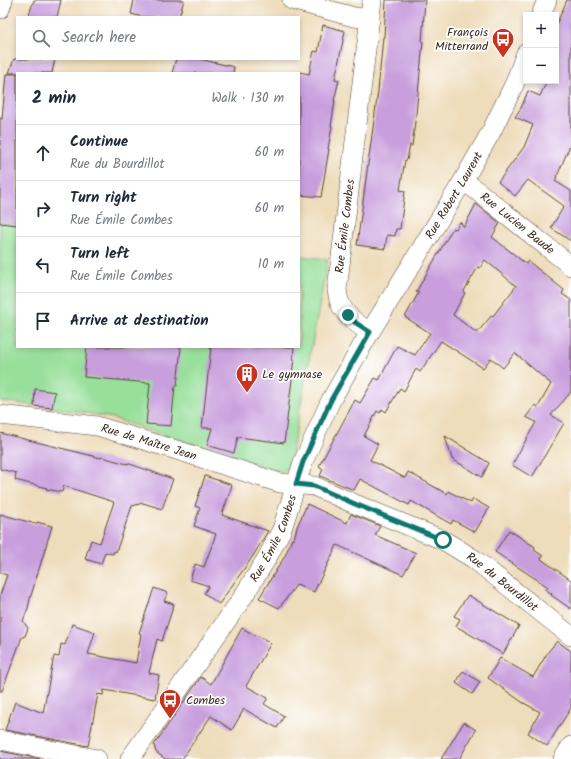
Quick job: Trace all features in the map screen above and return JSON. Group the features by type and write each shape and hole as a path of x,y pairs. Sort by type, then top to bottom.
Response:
{"street":[{"path":"0,9 3,0"},
{"path":"292,0 354,17 370,19"},
{"name":"Rue Émile Combes","path":"130,759 236,607 267,558 282,529 306,455 331,400 370,332 356,323 348,315 340,303 337,290 372,0"},
{"path":"542,12 547,0"},
{"name":"Rue Robert Laurent","path":"370,332 463,181 491,132 514,85 523,61"},
{"name":"Rue Lucien Baude","path":"463,181 571,266"},
{"name":"Rue de Maître Jean","path":"0,414 97,426 280,483 296,484"},
{"name":"Rue du Bourdillot","path":"296,484 314,486 443,540 474,559 571,636"},
{"path":"0,740 97,759"},
{"path":"563,759 571,746"}],"green space":[{"path":"0,223 16,225 16,348 300,348 300,256 328,259 289,467 282,472 112,418 82,412 0,401"}],"building":[{"path":"34,0 61,0 57,16 28,16"},
{"path":"134,0 184,0 179,16 139,16 131,14"},
{"path":"386,0 425,0 423,42 412,146 410,145 407,160 405,160 400,190 405,191 400,229 396,229 395,236 387,235 385,249 357,245 378,91 384,37"},
{"path":"567,0 571,0 571,143 555,181 571,191 571,241 551,228 564,206 528,180 515,196 498,182 524,147 533,125 515,117 521,108 528,91 540,96 546,84 559,84 559,18"},
{"path":"323,25 345,31 335,79 339,80 334,101 329,149 321,197 300,195 300,72 309,74 314,51 318,52"},
{"path":"14,59 55,60 52,72 9,73"},
{"path":"176,60 203,60 234,67 233,72 172,72"},
{"path":"6,74 16,74 16,225 0,223 0,118 2,119"},
{"path":"476,204 500,223 492,237 526,264 528,261 564,290 562,294 571,300 571,392 551,415 564,423 532,477 512,465 536,422 526,417 535,405 538,407 551,384 515,353 503,368 491,358 483,368 441,341 420,372 416,369 404,391 400,388 386,412 382,409 380,413 377,411 364,436 378,444 370,460 405,478 408,472 447,494 448,491 471,503 473,499 489,508 475,532 453,520 451,524 411,501 409,505 360,479 354,490 320,476 323,469 319,466 355,400 360,403 375,378 379,380 397,346 415,355 430,333 405,317 419,292 416,292 453,228 456,229 460,222 464,227","holes":["485,260 516,286 493,316 492,315 477,333 453,315 465,293 464,291 478,267 480,268"]},
{"path":"87,348 181,348 171,426 146,424 150,383 84,377"},
{"name":"Le gymnase","path":"211,348 294,348 292,380 284,443 238,437 234,453 207,445 212,428 202,428"},
{"path":"35,389 55,392 52,408 34,406"},
{"path":"0,433 127,463 173,479 162,509 143,503 132,506 116,552 114,551 113,554 105,552 101,564 85,559 91,540 100,543 114,502 64,486 62,492 15,480 16,473 0,469"},
{"path":"445,436 489,463 482,477 452,459"},
{"path":"205,476 232,485 222,515 268,531 253,556 219,604 204,593 209,586 190,580 195,564 204,567 216,534 194,526 200,508 195,506"},
{"path":"307,504 347,523 351,514 380,526 375,535 416,553 403,575 337,545 314,592 297,584 279,608 259,598 285,556 292,539 294,539 297,527"},
{"path":"0,514 36,524 37,522 52,526 23,621 28,628 25,636 22,637 2,691 0,691 0,595 7,575 0,573"},
{"path":"509,530 535,547 534,550 543,556 541,559 571,580 571,609 551,595 552,594 546,590 548,587 495,552"},
{"path":"154,588 168,593 164,601 174,604 162,641 157,639 149,673 159,675 155,699 104,690 103,695 98,694 88,746 5,730 15,702 43,713 54,656 59,657 61,644 65,645 72,624 95,632 88,654 136,663 141,634 139,633"},
{"path":"468,595 519,626 503,654 456,626 460,619 454,616"},
{"path":"242,628 271,643 246,686 268,698 264,704 284,716 277,728 244,709 232,730 211,716 182,759 165,759 156,752 154,745 201,677 211,684"},
{"path":"557,641 571,651 571,708 547,746 528,733 540,712 522,702 488,678 500,658 533,677 548,652"},
{"path":"463,671 480,682 472,694 456,683"},
{"path":"464,722 476,730 459,759 441,759"},
{"path":"0,751 40,759 0,759"}],"place":[{"name":"François Mitterrand","path":"503,58"},
{"name":"Le gymnase","path":"247,394"},
{"name":"Combes","path":"170,720"}],"route":[{"path":"348,315 356,323 370,332 331,400 303,462 296,484 314,486 443,540"}]}
